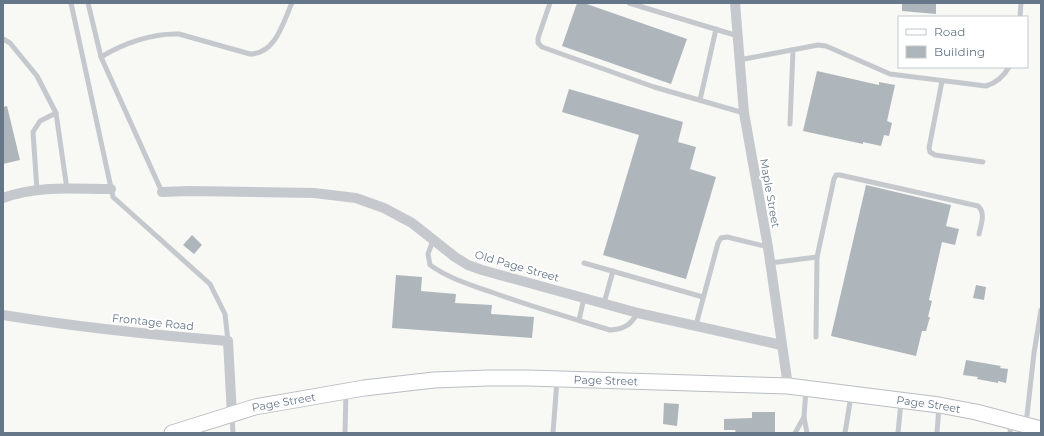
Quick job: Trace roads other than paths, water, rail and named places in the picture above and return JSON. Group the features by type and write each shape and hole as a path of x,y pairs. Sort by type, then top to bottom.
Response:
{"main road":[{"name":"Page Street","path":"172,433 255,407 346,391 434,380 488,378 788,386 939,405 976,412 1011,427 1026,425 1041,429"}],"street":[{"name":"Maple Street","path":"735,3 744,113 768,247 788,386"},
{"path":"3,198 14,194 38,190 111,189"},
{"name":"Old Page Street","path":"162,192 314,193 356,198 384,208 412,223 455,257 468,265 638,313 781,345"},
{"name":"Frontage Road","path":"3,315 118,330 228,341"},
{"path":"228,341 232,415"}],"lane":[{"path":"71,3 113,197 210,284 225,314 228,341"},
{"path":"88,3 102,57 162,192"},
{"path":"102,57 114,50 158,34 168,33 179,34 250,54 256,54 271,46 292,3"},
{"path":"550,3 538,38 538,43 542,47 654,87 744,113"},
{"path":"629,3 738,36"},
{"path":"1020,16 1021,3"},
{"path":"700,100 716,29"},
{"path":"3,39 10,43 37,76 56,113 67,189"},
{"path":"3,46 10,43"},
{"path":"739,60 793,50 826,46 890,74 986,86 993,83 1008,68"},
{"path":"790,124 793,50"},
{"path":"942,81 929,148 930,152 935,155 983,162"},
{"path":"38,190 33,132 40,121 56,113"},
{"path":"816,337 817,257 834,179 836,176 840,175 978,206 982,209 983,213 979,234"},
{"path":"696,325 718,243 721,238 727,237 768,247"},
{"path":"433,240 428,254 430,264 444,274 513,300 610,330 622,329 632,323 638,313"},
{"path":"770,263 817,257"},
{"path":"584,263 703,297"},
{"path":"604,303 613,271"},
{"path":"579,320 584,298"},
{"path":"1026,425 1034,353 1041,310"},
{"path":"553,433 557,379"},
{"path":"806,388 804,416 807,433"},
{"path":"345,433 346,391"},
{"path":"845,433 851,394"},
{"path":"898,433 901,400"},
{"path":"937,433 939,405"},
{"path":"232,415 233,433"},
{"path":"795,433 804,416"}]}
